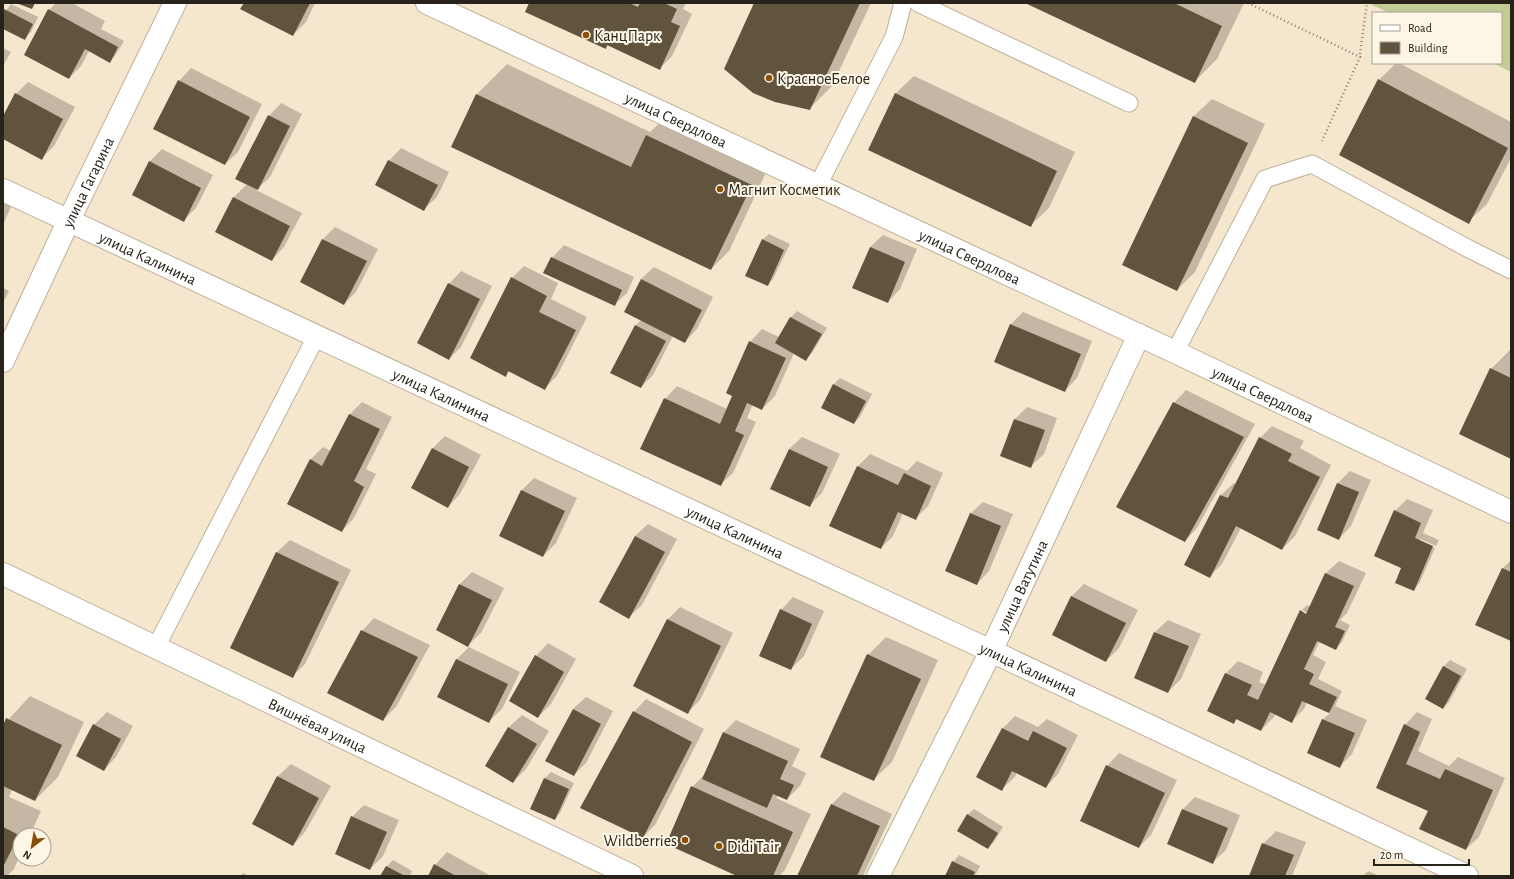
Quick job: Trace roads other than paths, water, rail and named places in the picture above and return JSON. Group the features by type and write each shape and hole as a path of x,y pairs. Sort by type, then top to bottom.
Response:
{"street":[{"name":"улица Гагарина","path":"3,361 69,220 175,3"},
{"name":"улица Свердлова","path":"427,3 1139,335 1511,512"},
{"name":"улица Калинина","path":"3,190 317,335 1467,876"},
{"name":"улица Ватутина","path":"878,876 991,651 1139,335"},
{"name":"Вишнёвая улица","path":"3,574 632,876"}],"lane":[{"path":"818,185 894,37 903,3"},
{"path":"918,3 1129,103"},
{"path":"1175,352 1265,179 1312,164 1511,270"},
{"path":"156,647 317,335"}],"place":[{"name":"КанцПарк","path":"586,35"},
{"name":"КрасноеБелое","path":"769,78"},
{"name":"Магнит Косметик","path":"720,189"},
{"name":"Wildberries","path":"685,840"},
{"name":"Didi Tair","path":"719,846"}]}
